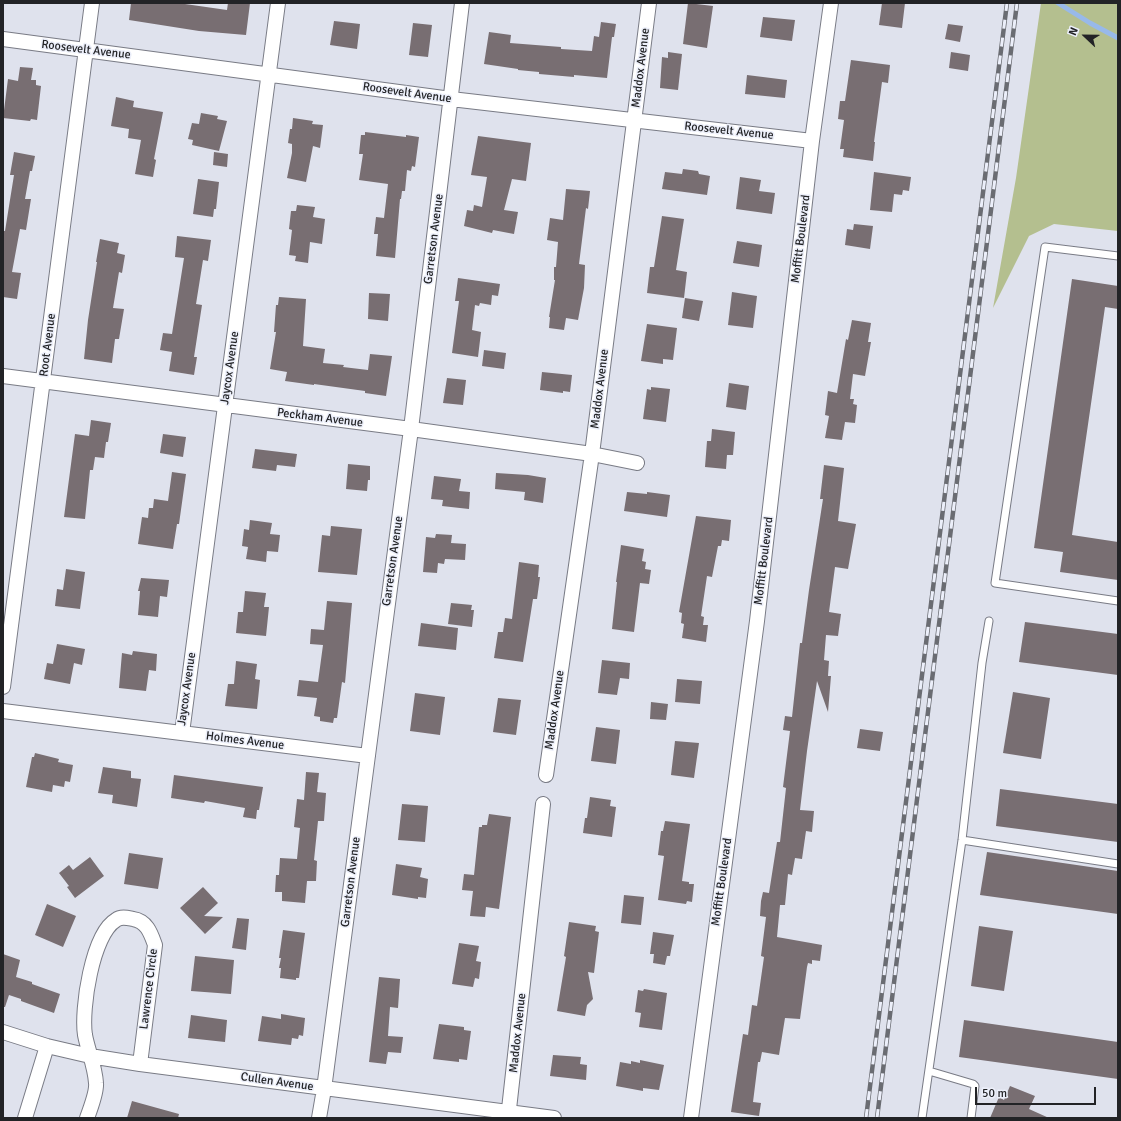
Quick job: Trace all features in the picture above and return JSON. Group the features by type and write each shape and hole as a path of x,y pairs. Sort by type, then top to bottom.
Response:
{"street":[{"name":"Root Avenue","path":"3,687 44,382 92,3"},
{"name":"Jaycox Avenue","path":"182,733 278,3"},
{"name":"Garretson Avenue","path":"319,1118 411,429 462,3"},
{"name":"Maddox Avenue","path":"546,775 592,454 649,3"},
{"name":"Moffitt Boulevard","path":"691,1118 756,621 812,140 831,3"},
{"name":"Roosevelt Avenue","path":"3,39 451,99 634,121 812,140"},
{"name":"Peckham Avenue","path":"3,376 411,429 592,454 637,463"},
{"name":"Holmes Avenue","path":"3,711 368,756"},
{"name":"Maddox Avenue","path":"508,1115 543,804"},
{"name":"Lawrence Circle","path":"90,1056 85,1034 84,1006 97,950 106,931 116,920 125,917 138,919 149,929 155,945 140,1064"},
{"name":"Cullen Avenue","path":"3,1032 47,1046 90,1056 140,1064 508,1115 554,1118"},
{"path":"25,1118 47,1046"},
{"path":"87,1118 97,1084 90,1056"}],"lane":[{"path":"1118,256 1045,247 995,583 1118,601"},
{"path":"922,1118 962,840 982,663 989,621"},
{"path":"962,840 1118,864"},
{"path":"928,1070 973,1084 975,1086 971,1118"}],"green space":[{"path":"1041,3 1118,3 1118,231 1054,224 1029,236 993,308 1016,178"}],"building":[{"path":"131,3 178,3 227,10 228,3 250,3 246,35 199,31 129,20"},
{"path":"688,3 713,6 707,48 683,44"},
{"path":"882,3 905,3 902,28 879,25"},
{"path":"763,17 795,20 792,41 760,37"},
{"path":"334,21 360,24 357,49 330,45"},
{"path":"601,22 616,24 614,37 612,37 607,78 539,74 539,72 484,64 489,32 511,35 510,43 592,51 594,36 599,37"},
{"path":"413,23 432,25 428,57 409,55"},
{"path":"948,24 963,26 960,42 945,39"},
{"path":"668,52 682,54 678,90 660,88 662,57 668,58"},
{"path":"951,52 970,55 968,71 949,68"},
{"path":"851,60 890,65 888,83 882,82 873,161 843,157 844,149 840,149 844,120 838,119 840,101 845,101"},
{"path":"20,67 33,68 31,80 36,80 36,85 41,86 37,120 31,119 30,121 3,118 8,79 18,81"},
{"path":"747,75 787,80 785,98 745,94"},
{"path":"116,97 134,101 133,107 163,112 154,159 156,160 153,177 135,174 141,140 128,138 129,129 111,126"},
{"path":"201,113 218,116 217,119 227,121 219,151 192,145 193,140 188,139 192,123 199,124"},
{"path":"293,118 313,121 312,124 323,125 320,148 313,146 306,182 287,178 292,153 292,144 288,143"},
{"path":"365,132 419,137 415,167 412,166 411,171 407,170 405,191 402,191 400,199 395,258 376,256 378,234 374,234 376,217 384,218 388,184 359,180 363,154 359,154 361,135 365,135"},
{"path":"478,136 531,143 526,181 512,179 504,210 518,212 514,234 493,230 492,233 464,226 467,210 473,211 474,205 482,207 487,177 471,175"},
{"path":"14,152 35,156 32,171 30,171 25,199 31,199 26,230 20,229 12,272 21,273 17,299 3,297 3,231 5,231 14,175 10,175"},
{"path":"214,152 228,154 227,167 213,165"},
{"path":"683,169 698,171 699,174 710,176 707,195 662,189 665,172 682,174"},
{"path":"874,172 911,177 909,191 903,190 902,195 894,194 892,212 870,210"},
{"path":"740,177 761,180 759,191 775,193 772,214 736,209"},
{"path":"198,179 219,182 216,209 214,209 213,217 193,214"},
{"path":"566,189 590,191 588,209 586,208 579,264 585,265 584,288 578,320 566,318 564,330 549,328 549,317 555,280 554,267 556,267 558,242 547,240 550,218 563,220"},
{"path":"297,205 315,207 313,217 325,219 322,244 310,242 308,263 295,261 296,256 289,255 292,230 289,229 291,211 296,211"},
{"path":"662,216 684,219 676,270 687,272 684,298 647,293 650,267 654,267"},
{"path":"854,224 873,226 870,249 845,245 847,229 853,230"},
{"path":"177,236 211,240 208,261 203,260 196,304 202,305 194,357 197,357 194,375 169,371 172,352 160,350 163,333 172,334 184,258 175,257"},
{"path":"100,239 119,243 117,253 125,255 122,273 119,272 113,308 124,309 119,339 115,339 112,363 84,359"},
{"path":"737,241 762,245 759,267 733,263"},
{"path":"458,278 500,284 498,296 492,295 491,305 480,303 479,306 475,305 472,330 481,332 478,357 452,353 459,301 455,301"},
{"path":"1072,279 1118,286 1118,309 1105,307 1072,535 1118,542 1118,580 1060,572 1063,552 1034,548"},
{"path":"732,292 757,296 753,328 728,325"},
{"path":"369,293 390,294 388,321 368,319"},
{"path":"279,297 306,299 303,346 325,349 323,363 344,365 343,367 368,370 370,354 392,356 386,396 365,393 365,391 285,381 287,372 270,369 276,332 274,332 276,305 278,305"},
{"path":"685,298 703,301 699,321 682,318"},
{"path":"852,320 871,323 868,342 871,342 865,376 853,374 850,399 854,399 853,404 857,405 855,423 845,422 842,440 825,438 829,416 825,415 828,391 837,393 846,339 848,340"},
{"path":"647,324 677,328 673,360 663,359 663,364 641,361"},
{"path":"484,350 506,353 504,369 482,366"},
{"path":"542,372 572,375 570,392 563,391 563,393 540,390"},
{"path":"447,378 466,380 463,405 443,403"},
{"path":"729,383 749,386 746,410 726,407"},
{"path":"651,387 670,389 666,422 643,419 647,389 651,390"},
{"path":"91,420 111,423 104,458 95,457 93,470 90,470 85,519 64,517 75,434 89,436"},
{"path":"712,429 735,432 733,455 727,455 726,469 705,467 707,441 711,441"},
{"path":"163,434 186,437 183,457 160,453"},
{"path":"255,449 297,454 295,467 277,465 276,471 252,468"},
{"path":"348,464 370,466 370,480 368,480 367,491 346,489"},
{"path":"824,465 844,468 838,521 856,524 848,569 835,567 829,612 841,614 838,636 826,635 824,660 829,661 828,676 831,676 828,712 817,681 807,751 800,810 814,811 812,832 806,831 802,859 795,858 792,875 788,874 785,905 780,905 777,937 822,945 820,961 812,960 812,964 808,963 800,1019 785,1018 779,1055 762,1052 760,1062 758,1062 753,1102 761,1103 759,1116 731,1112 743,1034 748,1035 752,1005 757,1006 764,957 761,956 766,917 760,916 761,901 763,892 769,893 777,842 780,842 786,788 783,787 790,731 783,730 785,716 792,717 800,643 802,643 823,499 820,499"},
{"path":"172,472 186,474 179,524 177,524 173,549 138,544 142,517 148,518 149,508 153,508 154,499 168,501"},
{"path":"496,473 546,478 543,503 524,500 525,492 495,489"},
{"path":"434,476 461,479 459,491 470,492 469,509 442,506 443,500 431,499"},
{"path":"627,492 647,494 647,492 670,495 667,517 624,511"},
{"path":"696,516 731,520 729,541 722,540 721,546 718,546 712,577 707,576 701,616 704,617 703,625 708,625 706,642 682,638 684,624 681,623 682,613 679,612"},
{"path":"250,520 272,523 270,534 280,535 278,552 267,551 266,562 246,559 248,547 242,546 244,529 249,530"},
{"path":"331,526 362,529 357,575 318,572 322,535 330,536"},
{"path":"436,534 452,535 451,543 466,544 465,560 445,559 444,564 438,563 437,573 423,572 426,537 435,538"},
{"path":"621,545 644,549 642,561 646,562 645,569 651,570 649,584 640,583 634,632 612,629"},
{"path":"519,562 539,565 538,577 540,577 537,599 533,599 523,662 494,658 498,632 503,632 505,618 512,619"},
{"path":"66,569 85,572 80,609 55,606 57,589 63,590"},
{"path":"141,578 169,580 167,597 160,596 158,617 138,615 140,591 138,591"},
{"path":"245,591 266,593 264,607 269,607 266,636 236,633 238,612 243,612"},
{"path":"327,601 352,603 345,683 342,682 337,718 334,718 333,723 320,721 320,717 314,716 317,698 297,696 299,680 318,682 323,645 310,644 311,629 324,630"},
{"path":"451,603 472,605 471,610 474,610 472,627 448,624"},
{"path":"1025,622 1118,634 1118,675 1019,662"},
{"path":"421,623 458,628 456,650 418,646"},
{"path":"57,644 85,649 82,665 74,663 70,684 44,679 47,663 53,664"},
{"path":"133,651 157,654 156,671 149,670 146,691 119,688 122,653 132,655"},
{"path":"602,660 630,663 629,679 620,678 617,695 598,693"},
{"path":"236,661 257,664 255,679 260,680 257,709 225,706 228,684 234,684"},
{"path":"677,679 702,681 700,704 675,702"},
{"path":"1013,692 1050,698 1041,759 1003,753"},
{"path":"415,693 445,697 440,735 410,731"},
{"path":"498,698 521,700 516,735 493,732"},
{"path":"651,702 668,704 666,720 650,719"},
{"path":"596,727 620,730 616,764 591,761"},
{"path":"860,729 883,732 880,751 857,748"},
{"path":"675,741 699,743 694,778 671,775"},
{"path":"35,753 59,759 58,762 73,765 70,782 65,781 64,787 53,785 52,792 26,787 32,757 34,757"},
{"path":"103,767 131,771 131,778 141,779 137,807 112,803 113,795 98,793"},
{"path":"306,772 319,773 317,792 326,793 324,821 318,821 314,860 317,861 316,881 307,881 305,903 282,901 282,892 275,892 276,875 279,875 280,858 297,859 300,828 294,827 297,799 304,800"},
{"path":"174,775 263,787 256,819 243,817 245,808 205,801 204,803 171,798"},
{"path":"1000,789 1118,804 1118,842 996,826"},
{"path":"590,797 611,800 610,806 616,807 612,837 583,833"},
{"path":"402,804 428,806 425,842 398,840"},
{"path":"489,814 511,817 499,909 486,907 485,917 470,916 473,891 462,890 464,874 474,875 479,827 482,827 482,825 487,825"},
{"path":"665,821 690,824 682,881 689,882 689,884 694,884 692,902 687,901 686,904 658,900 664,856 658,855 661,831 663,831"},
{"path":"987,852 1118,871 1118,914 980,895"},
{"path":"129,853 163,858 158,889 124,884"},
{"path":"90,857 104,876 75,898 67,887 69,886 59,873 69,865 73,870"},
{"path":"396,864 422,868 420,877 428,879 426,898 418,897 418,899 392,895"},
{"path":"203,887 218,903 204,916 223,917 205,934 180,908"},
{"path":"624,895 644,897 641,925 621,923"},
{"path":"47,904 76,916 63,947 35,935"},
{"path":"237,918 249,919 246,950 232,948"},
{"path":"569,922 596,926 595,931 599,932 594,973 588,972 593,999 587,1005 585,1016 557,1011 566,957 564,956"},
{"path":"979,926 1013,931 1004,991 971,986"},
{"path":"283,930 305,933 299,978 296,978 296,980 280,978 281,968 279,968 281,958 279,958"},
{"path":"653,932 674,935 670,956 667,956 665,965 653,963 654,954 650,954"},
{"path":"459,943 479,946 476,961 481,962 479,979 475,978 473,987 452,984"},
{"path":"3,954 20,960 16,977 60,994 54,1013 9,995 5,1007 3,1007"},
{"path":"195,956 234,960 231,994 191,991"},
{"path":"379,977 400,979 398,1008 390,1007 388,1036 403,1037 401,1053 388,1052 386,1064 369,1062"},
{"path":"644,989 667,993 662,1030 639,1027 641,1013 635,1012 638,990 643,991"},
{"path":"281,1014 305,1018 303,1036 299,1035 298,1039 292,1038 291,1045 258,1041 262,1016 281,1019"},
{"path":"191,1015 227,1020 225,1042 188,1038"},
{"path":"964,1020 1118,1042 1118,1079 959,1057"},
{"path":"439,1024 464,1027 464,1030 471,1031 467,1060 459,1059 459,1062 433,1059"},
{"path":"553,1055 581,1057 580,1064 587,1065 586,1080 550,1076"},
{"path":"640,1060 664,1065 659,1090 643,1088 643,1091 616,1086 620,1062 631,1064 631,1061 640,1063"},
{"path":"1010,1086 1035,1096 1029,1109 1049,1118 990,1118 999,1097 1004,1100"},
{"path":"132,1101 179,1114 178,1118 127,1118"}],"waterway":[{"path":"1058,3 1118,38"}],"railway":[{"path":"866,1118 1007,3"},
{"path":"877,1118 1017,3"}]}
